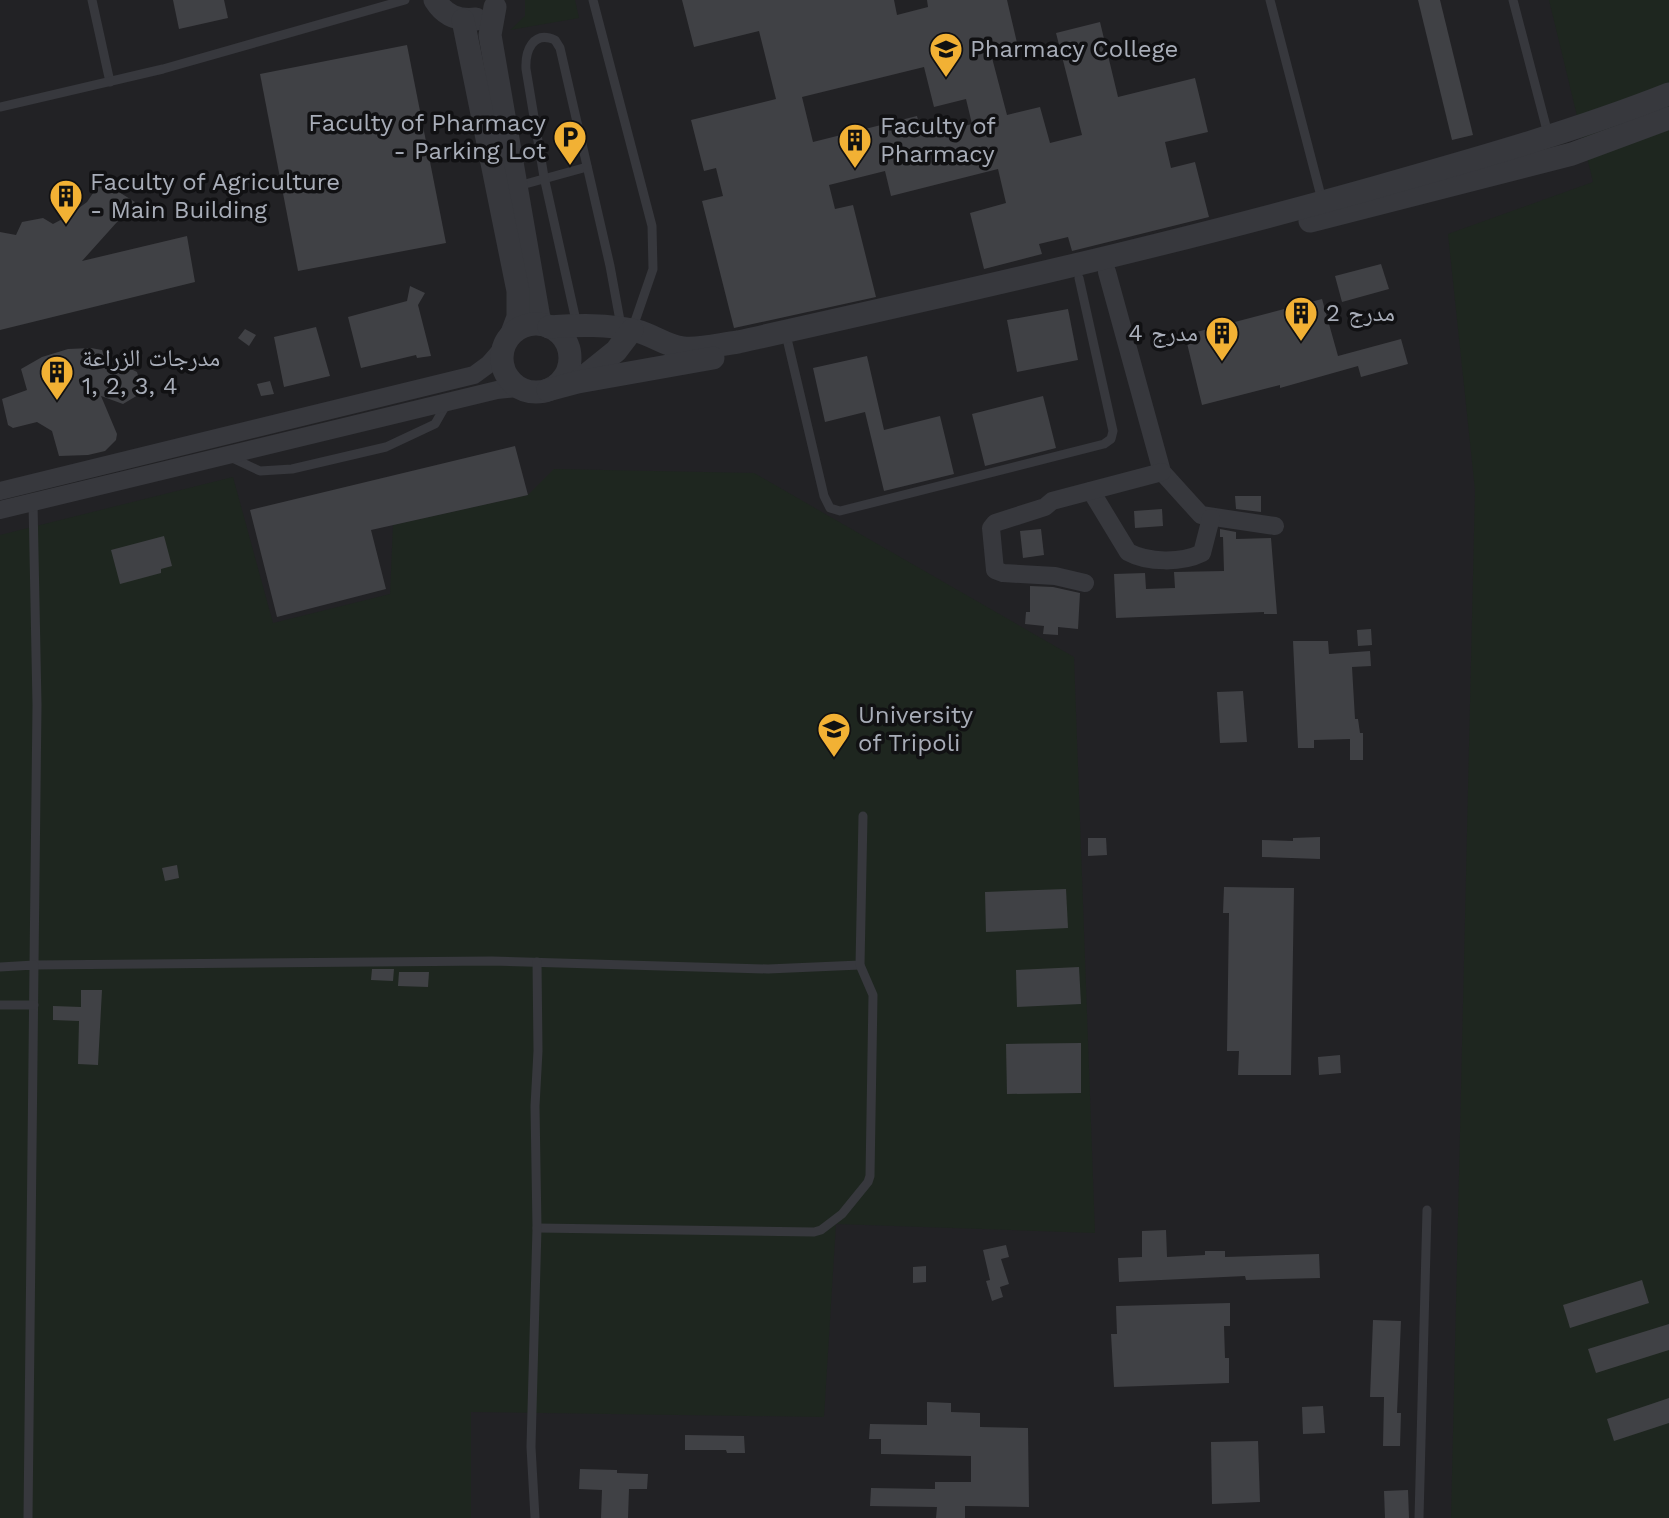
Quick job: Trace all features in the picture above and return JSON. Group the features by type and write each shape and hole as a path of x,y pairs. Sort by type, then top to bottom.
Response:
{"street":[{"path":"435,0 443,11 463,20 475,20 486,15 497,4"},
{"path":"497,4 490,35 545,325 564,339 570,358 564,376 548,390"},
{"path":"463,20 518,291 518,317 501,363 507,377 518,388"},
{"path":"0,490 474,375 489,364 520,328 577,325 627,329 641,332 670,346 687,348 738,342 1119,255 1322,202 1557,135 1669,94"},
{"path":"0,510 447,403 518,388 533,392 654,370 1107,272 1572,155 1669,118"},
{"path":"1557,135 1572,155"},
{"path":"1107,272 1162,472 1201,515 1275,526"},
{"path":"578,382 616,351 627,329"},
{"path":"1085,583 1055,576 1003,573 995,570 991,528 995,523 1045,507 1052,501 1162,472"},
{"path":"1091,491 1128,552 1137,557 1191,558 1202,553 1211,518"}],"lane":[{"path":"92,0 110,82"},
{"path":"0,107 225,52 405,0"},
{"path":"593,0 652,226 653,269 627,329"},
{"path":"1270,0 1322,202"},
{"path":"1513,0 1557,135"},
{"path":"577,325 544,177 526,69 529,47 540,38 555,40 560,48 618,302 627,329"},
{"path":"517,186 587,167"},
{"path":"788,343 824,496 830,508 840,511 1091,447 1111,439 1113,431 1079,278"},
{"path":"227,456 260,471 292,469 386,447 435,424 447,403"},
{"path":"28,1518 37,705 33,501"},
{"path":"537,1228 814,1232 821,1230 842,1214 868,1182 873,995 860,965 863,816"},
{"path":"0,967 297,962 537,962 768,969 860,965"},
{"path":"535,1518 531,1447 537,1228 537,962"},
{"path":"0,1005 34,1005"},
{"path":"1419,1518 1427,1210"}],"shaded area":[{"name":"University of Tripoli","path":"0,0 1669,0 1669,1518 0,1518"},
{"path":"525,0 575,0 579,18 510,30 525,16"},
{"path":"1549,0 1669,0 1669,1518 1451,1518 1475,490 1448,234 1593,182"},
{"path":"554,469 754,473 1074,657 1095,1233 836,1224 824,1417 471,1412 471,1518 0,1518 0,535 233,477 273,623 390,594 393,525 528,495"}],"building":[{"path":"173,0 224,0 228,18 179,29"},
{"name":"Faculty of Pharmacy","path":"682,0 894,0 897,15 928,7 927,0 1007,0 1018,47 991,54 1007,115 1040,107 1050,143 1082,135 1056,33 1100,22 1118,97 1195,78 1208,132 1165,142 1171,168 1195,162 1209,217 1072,251 1068,237 1039,244 1042,254 984,269 970,213 1006,203 998,169 891,196 885,171 829,185 835,209 853,205 876,297 734,328 702,201 723,196 716,168 704,171 691,120 776,99 759,31 694,47","holes":["924,67 934,107 966,99 972,124 922,136 917,116 813,142 802,97"]},
{"path":"1418,0 1440,0 1473,135 1452,140"},
{"path":"407,45 446,243 298,271 260,74"},
{"path":"101,181 135,202 82,261 187,236 195,282 0,330 0,232 16,235 22,222 43,218 53,224 87,202"},
{"path":"1381,264 1389,289 1342,302 1335,276"},
{"path":"410,286 425,293 418,305 431,356 417,358 416,355 361,368 348,317 407,301"},
{"path":"1322,299 1338,356 1401,339 1408,364 1361,377 1358,366 1280,388 1280,385 1202,405 1185,335"},
{"path":"1068,309 1078,360 1017,372 1007,320"},
{"path":"316,327 330,376 284,387 274,337"},
{"path":"245,329 256,335 249,346 238,338"},
{"name":"مدرجات الزراعة 1, 2, 3, 4","path":"68,349 102,350 108,371 125,366 137,372 141,386 138,395 123,404 101,396 117,434 116,440 105,451 88,455 59,456 52,431 37,422 13,428 8,425 2,399 27,390 21,369 42,357"},
{"path":"867,356 884,430 940,416 954,474 884,491 865,412 825,422 813,368"},
{"path":"270,381 274,394 261,396 257,384"},
{"path":"1043,396 1056,448 985,466 972,414"},
{"path":"515,446 528,495 371,530 386,589 277,617 250,510"},
{"path":"1235,496 1261,496 1261,512 1236,509"},
{"path":"1162,509 1163,526 1135,528 1134,511"},
{"path":"1041,529 1044,555 1023,558 1020,531"},
{"path":"1220,529 1236,532 1236,539 1271,538 1277,614 1264,612 1116,618 1114,574 1145,573 1146,589 1175,588 1174,572 1224,571 1223,537 1220,537"},
{"path":"164,536 172,566 161,569 161,573 120,584 111,550"},
{"path":"1030,586 1053,587 1080,593 1078,629 1058,627 1058,635 1043,634 1044,626 1025,624 1026,612 1030,612"},
{"path":"1371,629 1372,645 1358,646 1357,630"},
{"path":"1293,641 1328,641 1329,654 1370,651 1371,666 1352,667 1355,719 1358,719 1360,733 1363,733 1363,760 1350,760 1350,739 1314,740 1314,748 1298,748"},
{"path":"1243,691 1247,742 1220,743 1217,692"},
{"path":"1320,837 1320,859 1262,857 1262,840 1293,841 1293,838"},
{"path":"1088,838 1106,838 1107,855 1088,856"},
{"path":"177,865 179,878 165,881 162,868"},
{"path":"1224,887 1294,888 1291,1075 1238,1075 1239,1051 1227,1051 1229,913 1223,913"},
{"path":"1066,889 1068,928 986,932 985,892"},
{"path":"1079,967 1081,1004 1017,1007 1016,970"},
{"path":"372,969 394,969 393,981 371,980"},
{"path":"399,972 429,972 428,987 398,986"},
{"path":"81,990 102,990 98,1065 78,1064 79,1021 53,1020 53,1006 81,1007"},
{"path":"1081,1043 1081,1093 1007,1094 1006,1044"},
{"path":"1340,1055 1341,1073 1319,1075 1318,1057"},
{"path":"1166,1230 1167,1257 1205,1255 1205,1251 1225,1251 1225,1257 1319,1254 1320,1278 1246,1280 1245,1276 1119,1282 1118,1258 1142,1257 1142,1231"},
{"path":"1006,1245 1009,1257 1001,1259 1009,1284 1000,1287 1003,1297 992,1301 986,1281 990,1280 983,1250"},
{"path":"926,1266 926,1282 913,1283 913,1267"},
{"path":"1642,1280 1649,1303 1570,1328 1563,1305"},
{"path":"1230,1303 1230,1326 1224,1326 1225,1358 1229,1358 1229,1383 1114,1387 1111,1334 1117,1334 1116,1306"},
{"path":"1373,1320 1401,1321 1397,1413 1401,1413 1400,1446 1383,1446 1384,1397 1370,1397"},
{"path":"1669,1324 1669,1350 1596,1373 1588,1349"},
{"path":"1669,1398 1669,1423 1614,1441 1607,1419"},
{"path":"927,1402 951,1403 951,1412 980,1413 980,1427 1028,1428 1029,1507 965,1506 965,1518 936,1518 937,1507 870,1506 871,1488 935,1489 935,1482 971,1482 971,1456 881,1454 881,1439 869,1439 870,1424 927,1425"},
{"path":"1323,1406 1325,1433 1303,1434 1302,1407"},
{"path":"685,1435 744,1436 745,1453 685,1450"},
{"path":"1258,1441 1260,1502 1212,1504 1211,1442"},
{"path":"580,1469 648,1474 647,1489 629,1489 628,1518 601,1518 602,1490 579,1489"},
{"path":"1408,1490 1409,1518 1385,1518 1384,1491"}],"place":[{"name":"Pharmacy College","path":"946,79"},
{"name":"Faculty of Pharmacy - Parking Lot","path":"570,167"},
{"name":"Faculty of Pharmacy","path":"855,170"},
{"name":"Faculty of Agriculture - Main Building","path":"66,226"},
{"name":"مدرج 2","path":"1301,343"},
{"name":"مدرج 4","path":"1222,363"},
{"name":"مدرجات الزراعة 1, 2, 3, 4","path":"57,402"},
{"name":"University of Tripoli","path":"834,759"}]}
